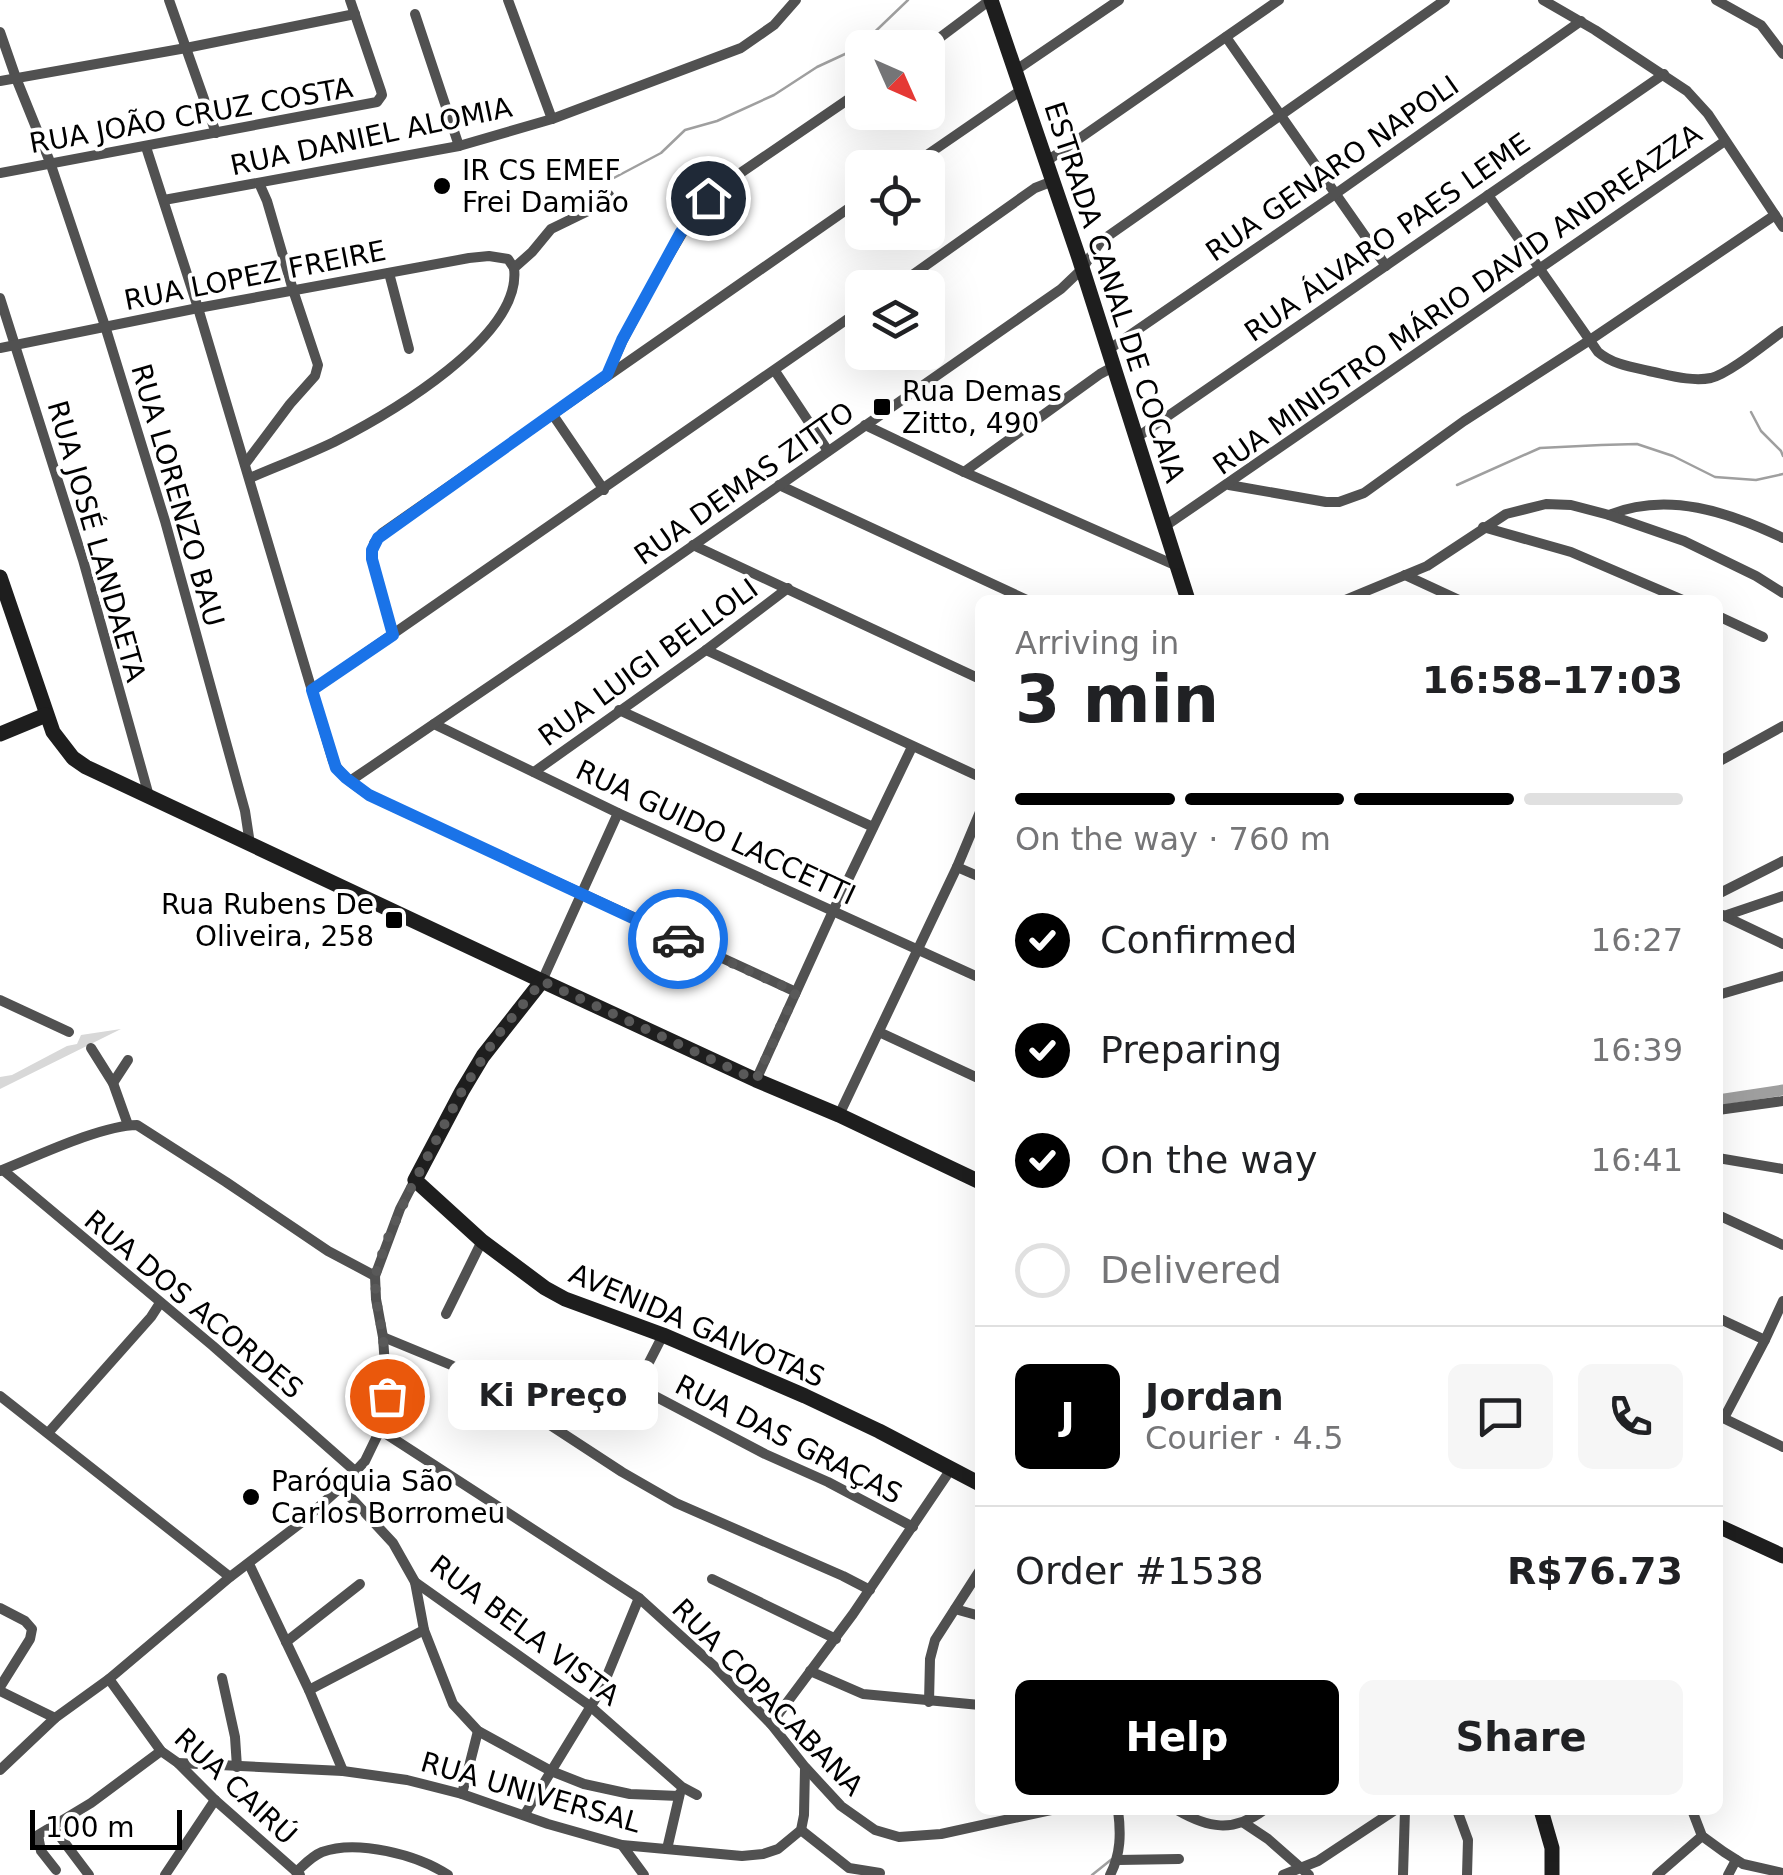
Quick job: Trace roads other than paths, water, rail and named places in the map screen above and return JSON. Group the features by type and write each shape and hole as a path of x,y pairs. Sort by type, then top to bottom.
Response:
{"main road":[{"name":"ESTRADA CANAL DE COCAIA","path":"990,0 1047,161 1186,595"},
{"path":"0,577 46,715 58,741 73,758 542,981 756,1080 840,1114 975,1180"},
{"path":"0,734 46,715"},
{"path":"415,1180 483,1056 542,981"},
{"name":"AVENIDA GAIVOTAS","path":"415,1180 528,1277 565,1298 663,1335 820,1403 975,1482"},
{"path":"1723,1528 1783,1556"},
{"path":"1542,1815 1552,1848 1552,1875"}],"street":[{"path":"169,0 216,133"},
{"path":"0,81 355,14 350,0"},
{"path":"508,0 552,120"},
{"name":"RUA DANIEL ALOMIA","path":"164,200 459,146 552,120 741,48 774,25 796,0"},
{"path":"945,34 990,0"},
{"path":"1016,70 1119,0"},
{"path":"1047,161 1279,0"},
{"name":"RUA DEMAS ZITTO","path":"350,782 1061,289 1102,241 1445,0"},
{"path":"1542,0 1680,85 1700,104 1783,227"},
{"path":"1716,0 1761,25 1783,54"},
{"name":"RUA JOÃO CRUZ COSTA","path":"0,173 374,104 382,91 355,14"},
{"path":"415,14 459,146"},
{"name":"RUA GENARO NAPOLI","path":"1108,350 1580,22"},
{"name":"RUA LORENZO BAU","path":"0,32 50,162 165,521 245,810 250,844"},
{"path":"1226,37 1386,266"},
{"name":"RUA ÁLVARO PAES LEME","path":"1136,438 1664,74"},
{"path":"935,150 1023,90"},
{"path":"607,375 648,291 696,210 722,186 845,102"},
{"name":"RUA MINISTRO MÁRIO DAVID ANDREAZZA","path":"1164,527 1725,140"},
{"path":"146,147 250,478 333,762 341,774 396,808 796,992"},
{"path":"919,270 1035,188 1053,181"},
{"path":"245,464 317,371 259,183"},
{"path":"250,478 362,428 451,367 478,344 504,310 514,284 514,268 548,232 609,195"},
{"path":"1488,195 1606,359 1701,379 1721,374 1783,330"},
{"path":"393,635 372,559 382,533 845,210"},
{"path":"1229,484 1326,502 1364,493 1464,421 1775,215"},
{"name":"RUA LOPEZ FREIRE","path":"0,348 490,256 508,259 514,268"},
{"path":"388,273 409,349"},
{"name":"RUA JOSÉ LANDAETA","path":"0,298 83,560 149,797"},
{"path":"312,690 845,321"},
{"path":"964,472 1113,367"},
{"path":"775,371 828,451"},
{"path":"552,414 604,490"},
{"path":"865,426 1177,566"},
{"path":"779,485 1017,595"},
{"path":"1357,595 1428,566 1506,514 1546,504 1571,505 1609,515 1684,541 1783,593"},
{"path":"1609,515 1652,504 1685,506 1722,512 1783,538"},
{"path":"1483,528 1572,552 1671,595"},
{"path":"693,545 975,676"},
{"path":"1405,575 1448,595"},
{"name":"RUA LUIGI BELLOLI","path":"534,772 788,588"},
{"path":"1723,618 1762,637"},
{"path":"706,650 975,775"},
{"path":"619,710 873,827"},
{"name":"RUA GUIDO LACCETTI","path":"434,724 618,814 975,976"},
{"path":"1723,759 1783,726"},
{"path":"756,1080 912,747"},
{"path":"542,981 618,814"},
{"path":"840,1114 975,824"},
{"path":"1723,891 1783,861"},
{"path":"957,866 975,875"},
{"path":"1723,914 1783,896"},
{"path":"1723,916 1783,944"},
{"path":"1723,994 1783,976"},
{"path":"0,1000 69,1032"},
{"path":"879,1032 975,1077"},
{"path":"91,1048 113,1083 128,1125"},
{"path":"113,1083 128,1060"},
{"path":"1723,1109 1783,1101"},
{"path":"1,1171 102,1132 137,1125 328,1251 375,1276"},
{"path":"1723,1159 1783,1170"},
{"name":"RUA DOS ACORDES","path":"1,1171 356,1472"},
{"path":"0,1770 55,1718 110,1679 341,1487 365,1460 380,1430 387,1396 375,1276 415,1180"},
{"path":"1723,1217 1783,1245"},
{"path":"446,1314 482,1240"},
{"path":"1723,1414 1783,1301"},
{"path":"48,1433 160,1303"},
{"path":"1723,1320 1765,1340"},
{"name":"RUA DAS GRAÇAS","path":"663,1335 642,1376 649,1393 912,1527"},
{"path":"383,1337 451,1366 507,1397 676,1503 870,1590"},
{"path":"0,1396 230,1578"},
{"path":"1723,1418 1783,1447"},
{"name":"RUA COPACABANA","path":"380,1430 638,1598 771,1724 841,1806 867,1824 888,1834 909,1837 941,1834 1016,1815"},
{"path":"771,1724 836,1638 951,1470"},
{"name":"RUA BELA VISTA","path":"341,1487 393,1543 415,1582 590,1706 681,1792 697,1795"},
{"path":"249,1564 343,1771"},
{"path":"929,1702 935,1640 975,1578"},
{"path":"712,1579 836,1638"},
{"path":"415,1582 424,1630 453,1704 478,1731 551,1771 584,1784 646,1796 681,1792 668,1849"},
{"path":"286,1642 360,1584"},
{"path":"525,1814 602,1688 638,1598"},
{"path":"0,1608 32,1629 0,1689 55,1718"},
{"path":"955,1608 975,1614"},
{"path":"309,1690 424,1630"},
{"path":"810,1671 863,1694 975,1705"},
{"path":"222,1678 237,1766"},
{"name":"RUA CAIRÚ","path":"110,1679 162,1751 298,1873"},
{"path":"462,1794 478,1731"},
{"path":"56,1870 38,1846 39,1834 91,1803 162,1751"},
{"name":"RUA UNIVERSAL","path":"178,1763 343,1771 407,1780 622,1845 742,1856 778,1849 800,1830"},
{"path":"805,1767 800,1830 848,1868 880,1873"},
{"path":"165,1875 216,1800"},
{"path":"1110,1875 1118,1860 1118,1815"},
{"path":"1187,1815 1204,1824 1227,1825 1244,1823 1256,1815"},
{"path":"1283,1875 1306,1872 1388,1815"},
{"path":"1402,1875 1405,1815"},
{"path":"1459,1815 1468,1840 1467,1875"},
{"path":"1694,1815 1702,1836 1742,1866 1783,1873"},
{"path":"1244,1823 1306,1872"},
{"path":"52,1826 89,1875"},
{"path":"1657,1875 1702,1836"},
{"path":"622,1845 644,1875"},
{"path":"298,1873 318,1854 353,1848 403,1854 448,1875"},
{"path":"1118,1860 1179,1859"},
{"path":"1728,1875 1742,1866"}],"waterway":[{"path":"610,180 661,153 685,130 717,121 774,95 817,67 858,48 908,0"},
{"path":"1751,412 1761,431 1783,456"},
{"path":"1457,485 1540,448 1601,445 1637,444 1715,477 1756,480 1783,474"},
{"path":"1723,1099 1783,1090"},
{"path":"1092,1875 1112,1859"}],"place":[{"name":"IR CS EMEF Frei Damião","path":"442,186"},
{"name":"Rua Demas Zitto, 490","path":"882,407"},
{"name":"Rua Rubens De Oliveira, 258","path":"394,920"},
{"name":"Ki Preço","path":"387,1396"},
{"name":"Paróquia São Carlos Borromeu","path":"251,1497"}]}
